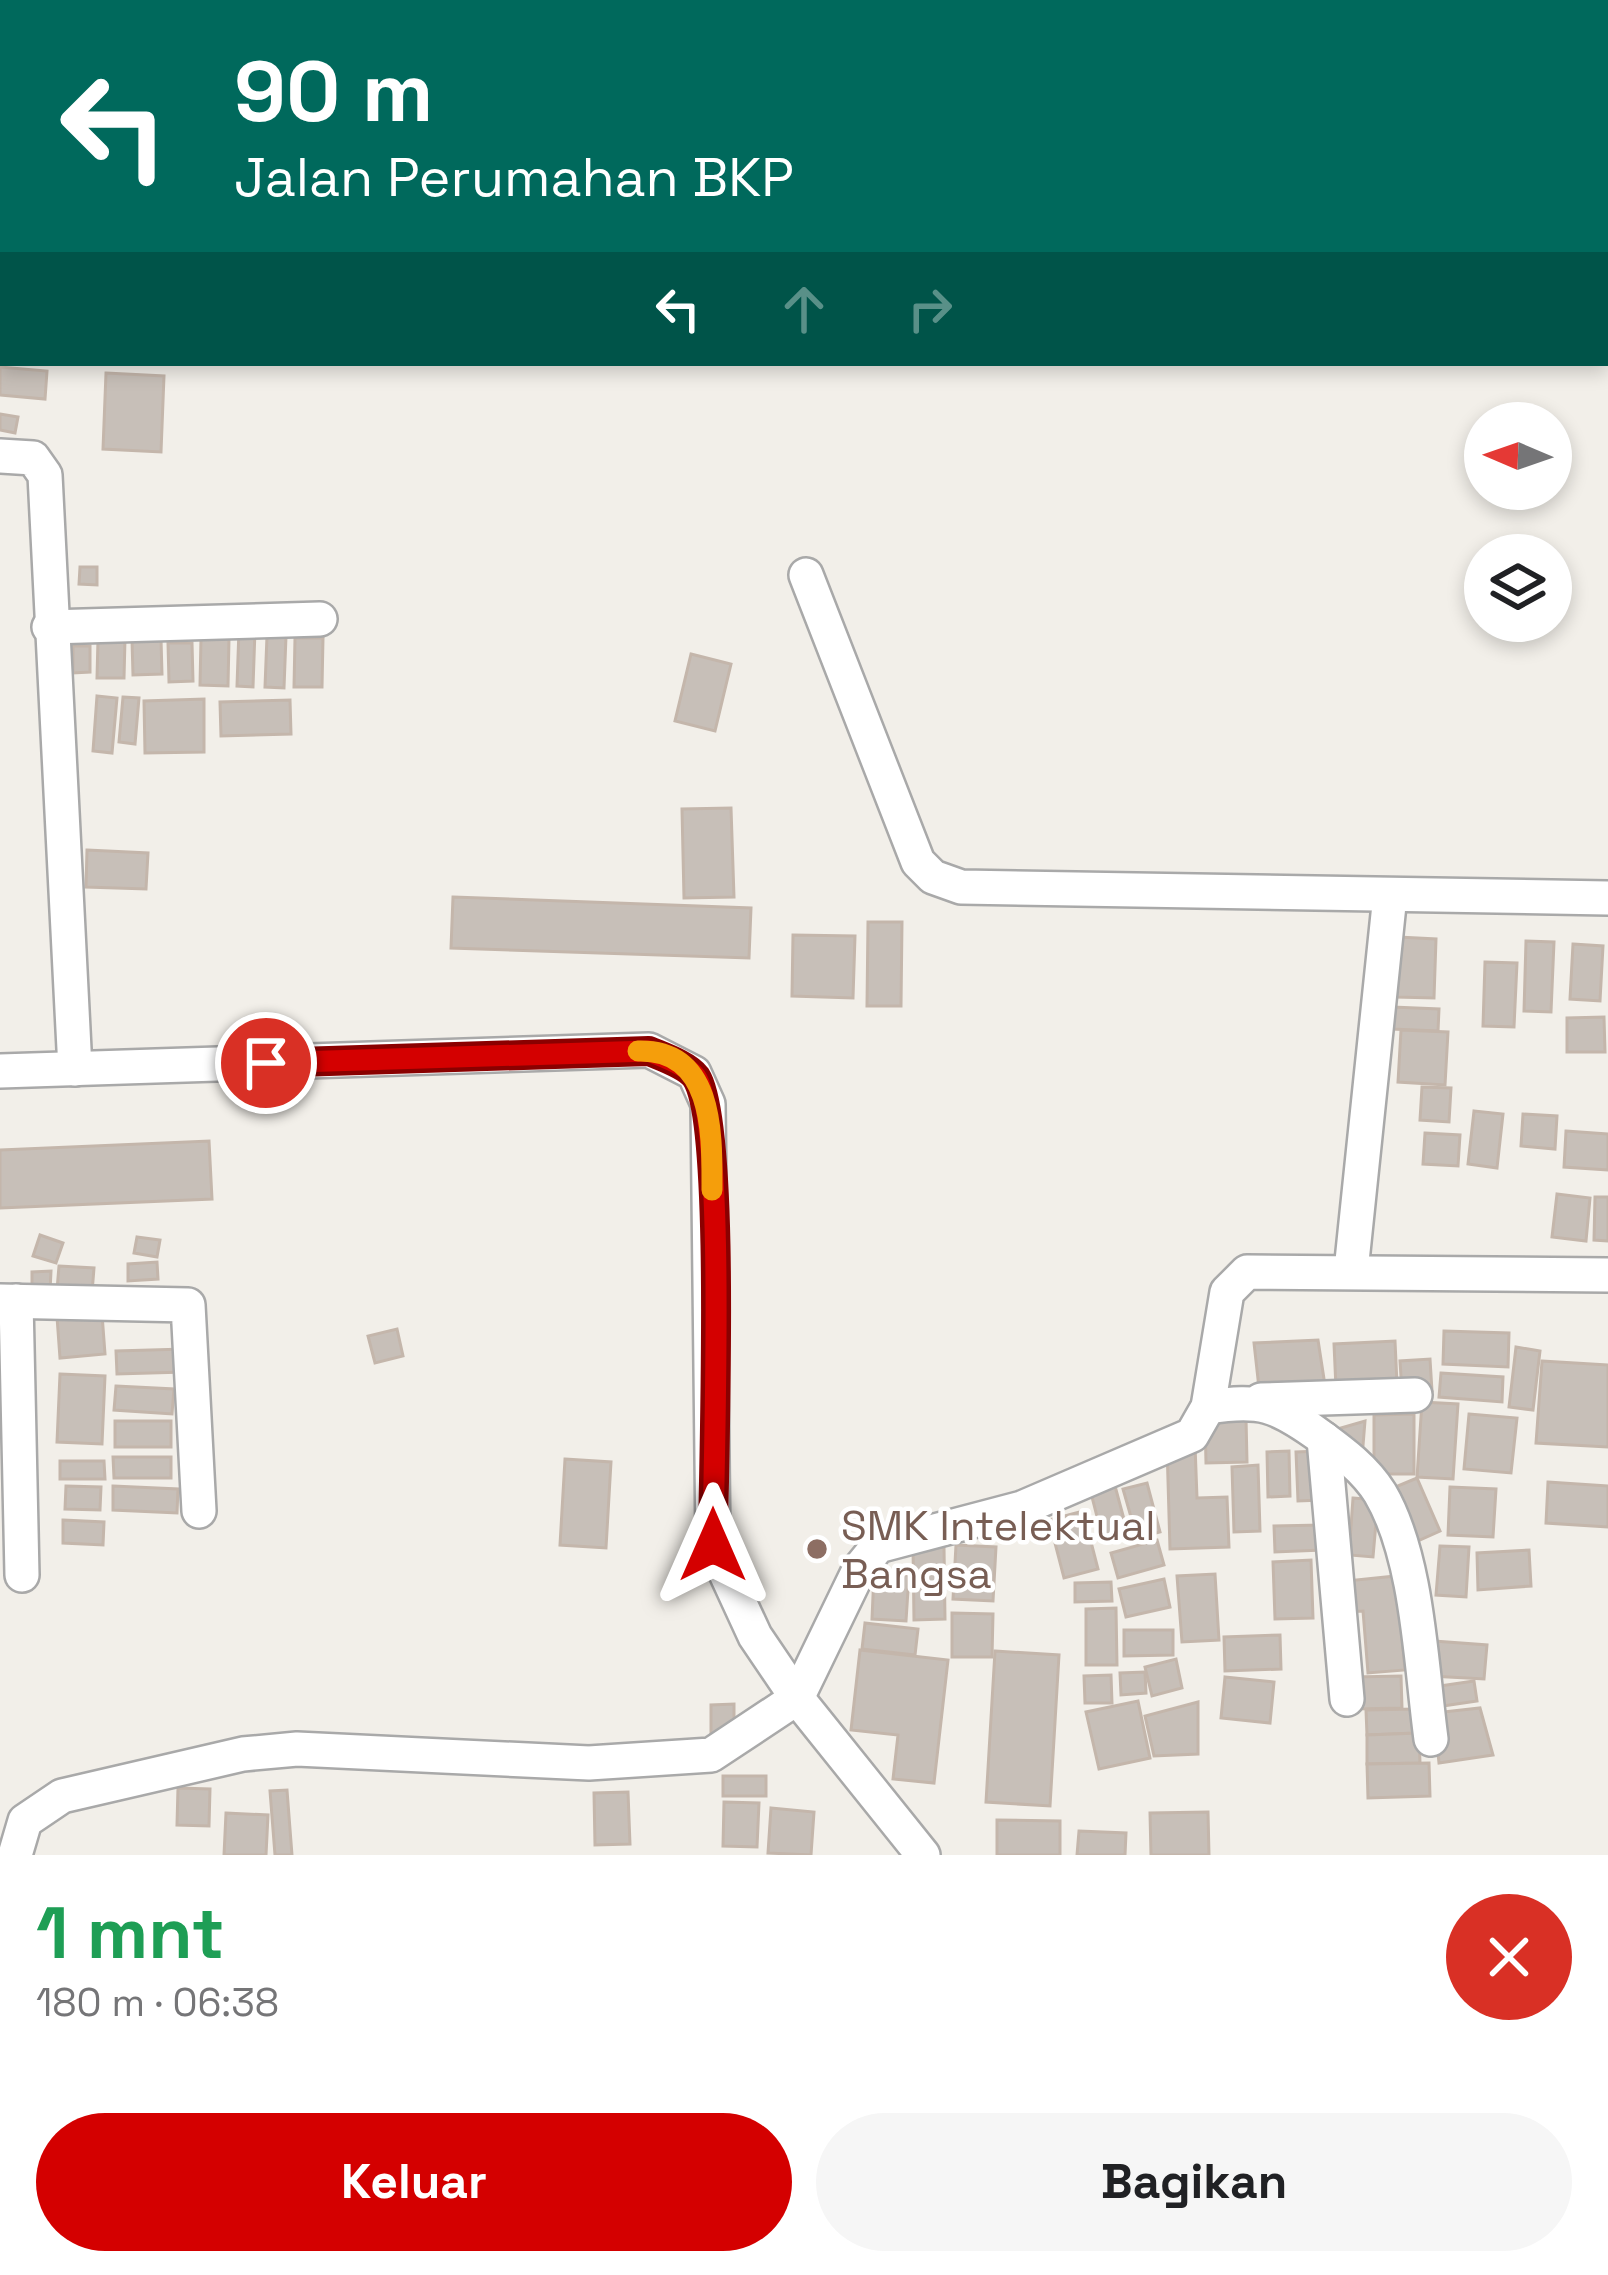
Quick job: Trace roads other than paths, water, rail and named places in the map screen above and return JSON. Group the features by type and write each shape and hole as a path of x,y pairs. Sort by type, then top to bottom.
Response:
{"street":[{"path":"0,456 34,458 45,475 49,627 75,1069"},
{"path":"806,575 918,862 933,878 962,887 1608,898"},
{"path":"49,627 320,619"},
{"path":"1351,1271 1390,895"},
{"path":"0,1071 649,1051 694,1073 708,1104 712,1180 713,1545 755,1636 797,1698 923,1855"},
{"path":"15,1855 25,1821 41,1806 177,1766 297,1749 590,1763 711,1755 797,1698 860,1568 878,1546 1035,1503 1192,1435 1208,1407 1223,1307 1237,1281 1262,1268 1608,1275"},
{"path":"22,1575 8,1301 188,1305 199,1511"},
{"path":"1208,1407 1253,1400 1415,1395"},
{"path":"1253,1400 1324,1439 1361,1468 1381,1495 1403,1548 1431,1739"},
{"path":"1324,1439 1347,1699"}],"place":[{"name":"SMK Intelektual Bangsa","path":"817,1549"}]}
